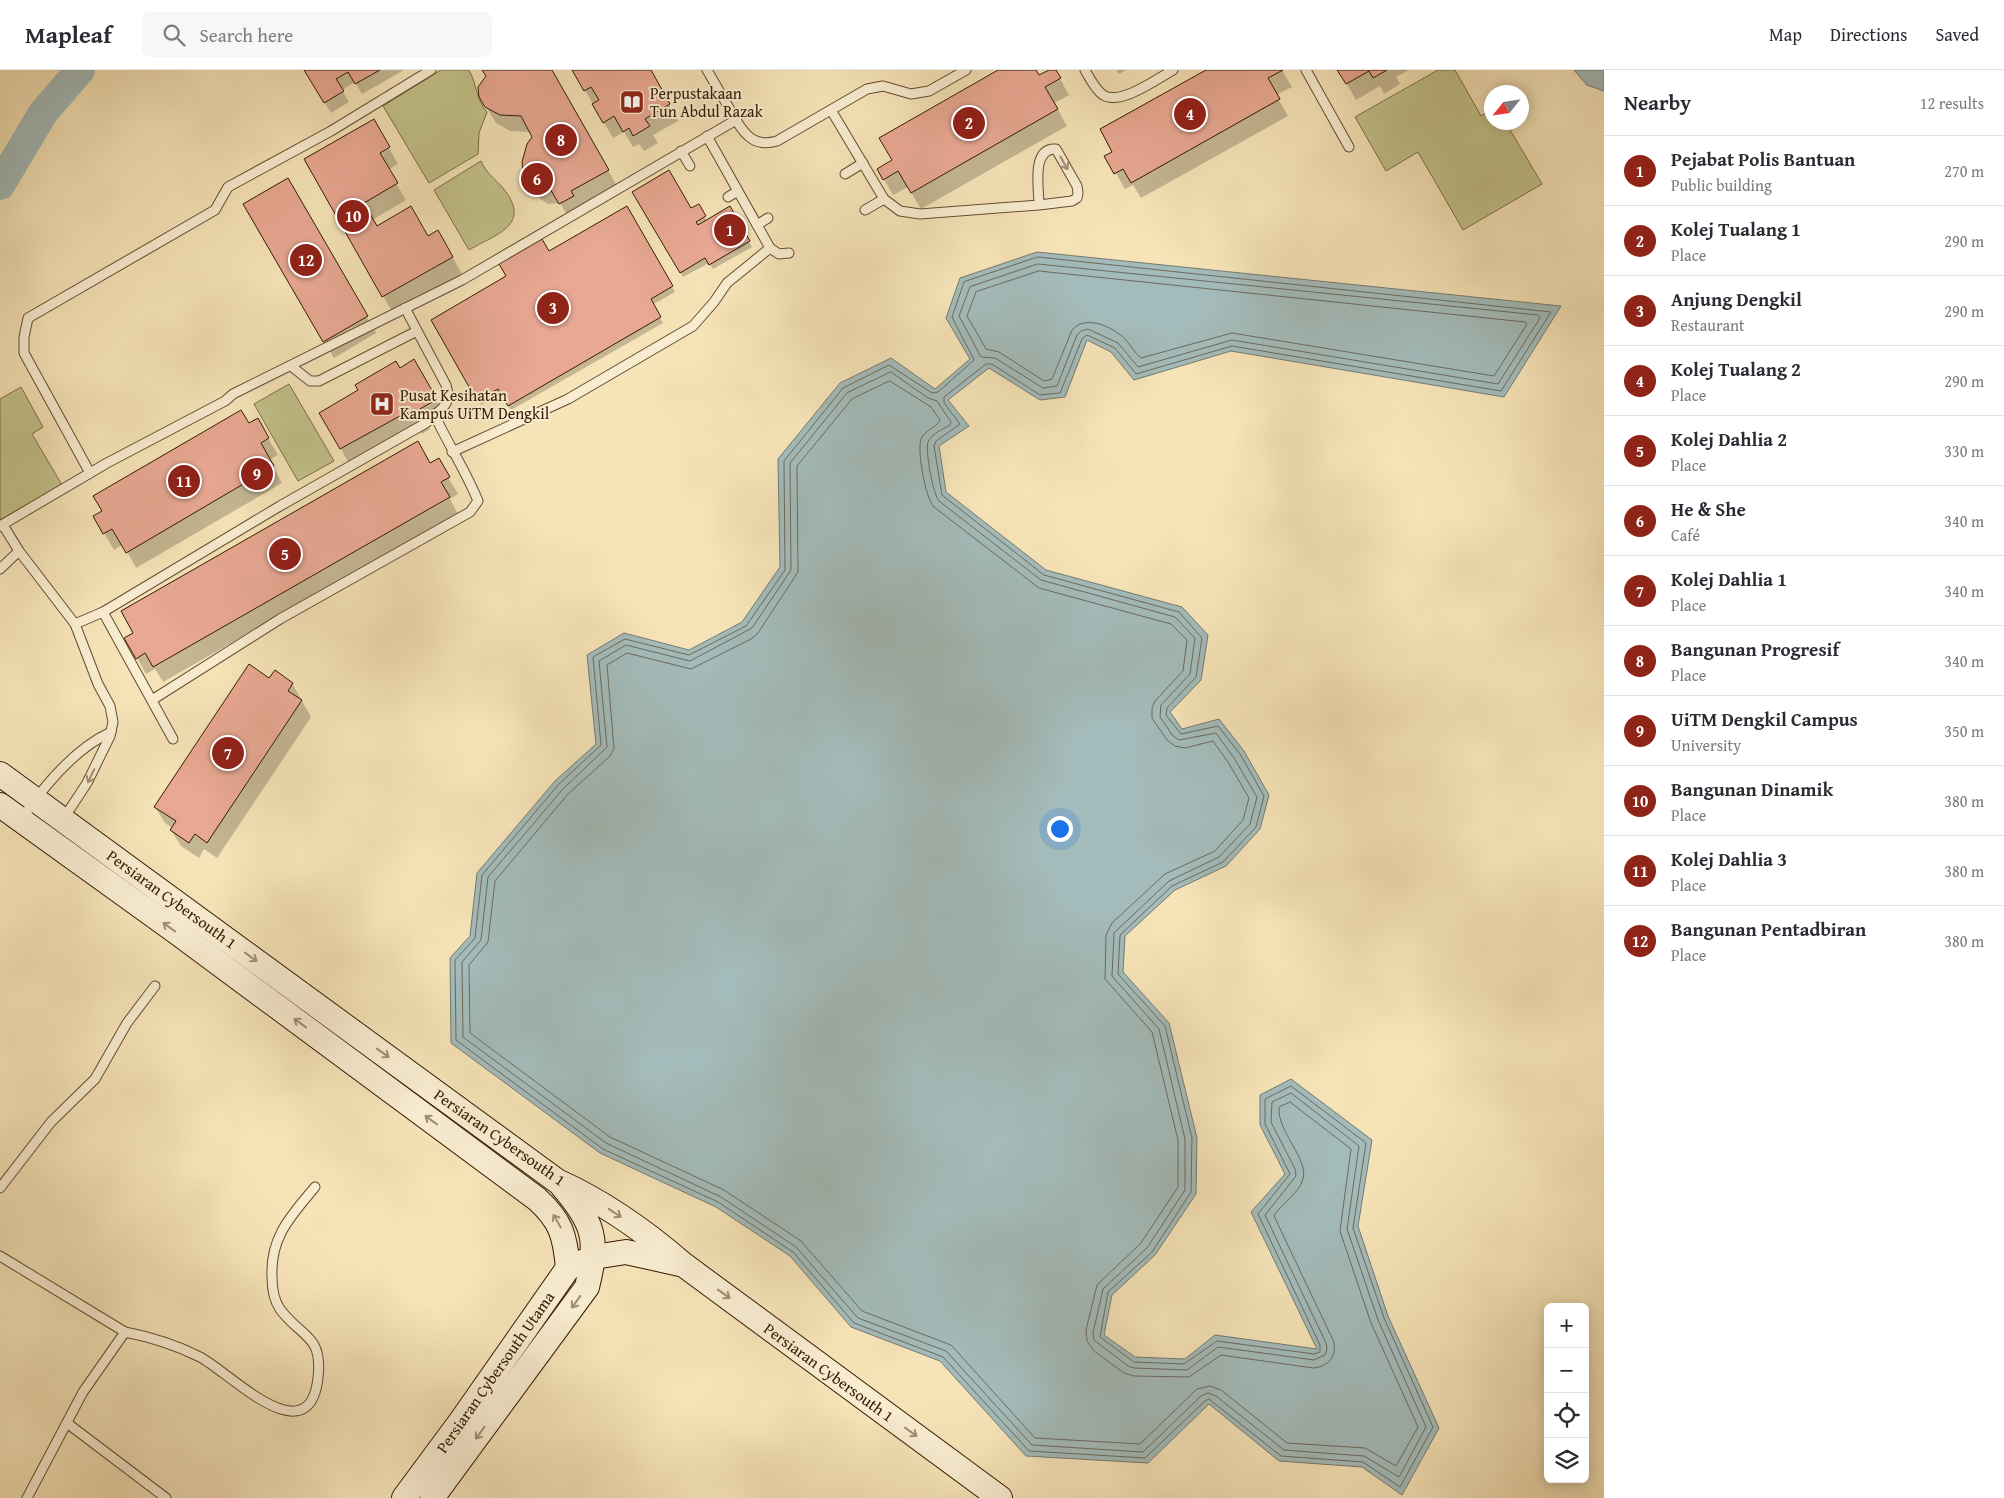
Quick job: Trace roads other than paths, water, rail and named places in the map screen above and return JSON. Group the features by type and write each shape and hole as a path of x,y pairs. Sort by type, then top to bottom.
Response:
{"street":[{"name":"Persiaran Cybersouth 1","path":"0,774 35,799 56,830 537,1198 552,1212 560,1225 565,1241 568,1268"},
{"name":"Persiaran Cybersouth 1","path":"0,805 21,820 56,830 558,1181 588,1195 659,1243 684,1265 1000,1498"},
{"name":"Persiaran Cybersouth Utama","path":"432,1498 586,1288 594,1258 591,1232 580,1207 558,1181"},
{"path":"568,1268 594,1258 626,1252 684,1265"},
{"name":"Persiaran Cybersouth Utama","path":"404,1498 461,1421 568,1268"}],"lane":[{"path":"90,473 24,352 24,337 28,318 215,210 228,187 332,132 431,70"},
{"path":"707,70 743,132 754,141 766,144 777,141 867,89 883,86 911,94 929,91 966,70"},
{"path":"1085,70 1094,85 1104,96 1120,99 1173,70"},
{"path":"1306,70 1349,147"},
{"path":"831,110 884,199 900,211 920,214 1039,205 1072,201 1077,198 1076,186 1056,149 1050,148 1043,152 1039,160 1039,205"},
{"path":"56,830 87,783 111,732 113,722 110,706 98,684 75,624 1,526 90,473 234,394 462,280 736,120"},
{"path":"707,136 770,248 779,254 789,254"},
{"path":"681,151 690,166"},
{"path":"844,174 863,164"},
{"path":"728,197 738,191"},
{"path":"865,210 884,199"},
{"path":"757,225 768,218"},
{"path":"452,452 568,398 693,326 714,302 727,283 770,248"},
{"path":"75,624 103,612 280,506 426,423 446,405 449,395 405,308"},
{"path":"291,366 310,381 319,381 417,330"},
{"path":"152,700 280,620 470,512 478,501 469,479 452,452 434,414"},
{"path":"0,569 19,551"},
{"path":"103,612 174,739"},
{"path":"21,820 35,799 80,753 98,738 111,732"},
{"path":"0,1188 51,1122 95,1079 127,1023 156,986"},
{"path":"0,1256 125,1332 154,1337 201,1357 232,1382 281,1410 293,1412 306,1407 315,1396 320,1357 314,1344 280,1309 274,1298 271,1268 278,1236 315,1187"},
{"path":"27,1498 83,1392 125,1332"},
{"path":"66,1423 166,1498"}],"water":[{"path":"1574,70 1604,70 1604,91 1587,85"},
{"path":"1037,252 1561,306 1504,397 1231,351 1134,380 1111,352 1087,340 1065,397 1040,400 989,368 948,400 969,426 939,446 946,492 1046,570 1182,607 1208,635 1201,680 1170,712 1182,729 1219,719 1244,751 1269,795 1260,829 1226,866 1175,890 1125,936 1123,972 1169,1023 1197,1138 1196,1194 1155,1255 1112,1295 1104,1335 1135,1357 1185,1359 1215,1335 1317,1349 1251,1212 1285,1174 1260,1125 1260,1095 1291,1079 1372,1140 1358,1226 1388,1316 1439,1428 1402,1495 1362,1467 1279,1461 1209,1404 1148,1463 1026,1456 940,1361 851,1327 790,1256 716,1207 600,1153 451,1043 450,958 470,936 477,873 555,781 596,744 587,655 624,633 689,650 742,622 780,567 778,459 840,383 891,358 935,389 970,359 946,318 960,278"}],"waterway":[{"path":"0,185 43,113 80,70"}],"place":[{"name":"Perpustakaan Tun Abdul Razak","path":"632,102"},
{"name":"Kolej Tualang 2","path":"1190,114"},
{"name":"Kolej Tualang 1","path":"969,123"},
{"name":"Bangunan Progresif","path":"561,140"},
{"name":"He & She","path":"537,179"},
{"name":"Bangunan Dinamik","path":"353,216"},
{"name":"Pejabat Polis Bantuan","path":"730,230"},
{"name":"Bangunan Pentadbiran","path":"306,260"},
{"name":"Anjung Dengkil","path":"553,308"},
{"name":"Pusat Kesihatan Kampus UiTM Dengkil","path":"382,404"},
{"name":"UiTM Dengkil Campus","path":"257,474"},
{"name":"Kolej Dahlia 3","path":"184,481"},
{"name":"Kolej Dahlia 2","path":"285,554"},
{"name":"Kolej Dahlia 1","path":"228,753"}]}
